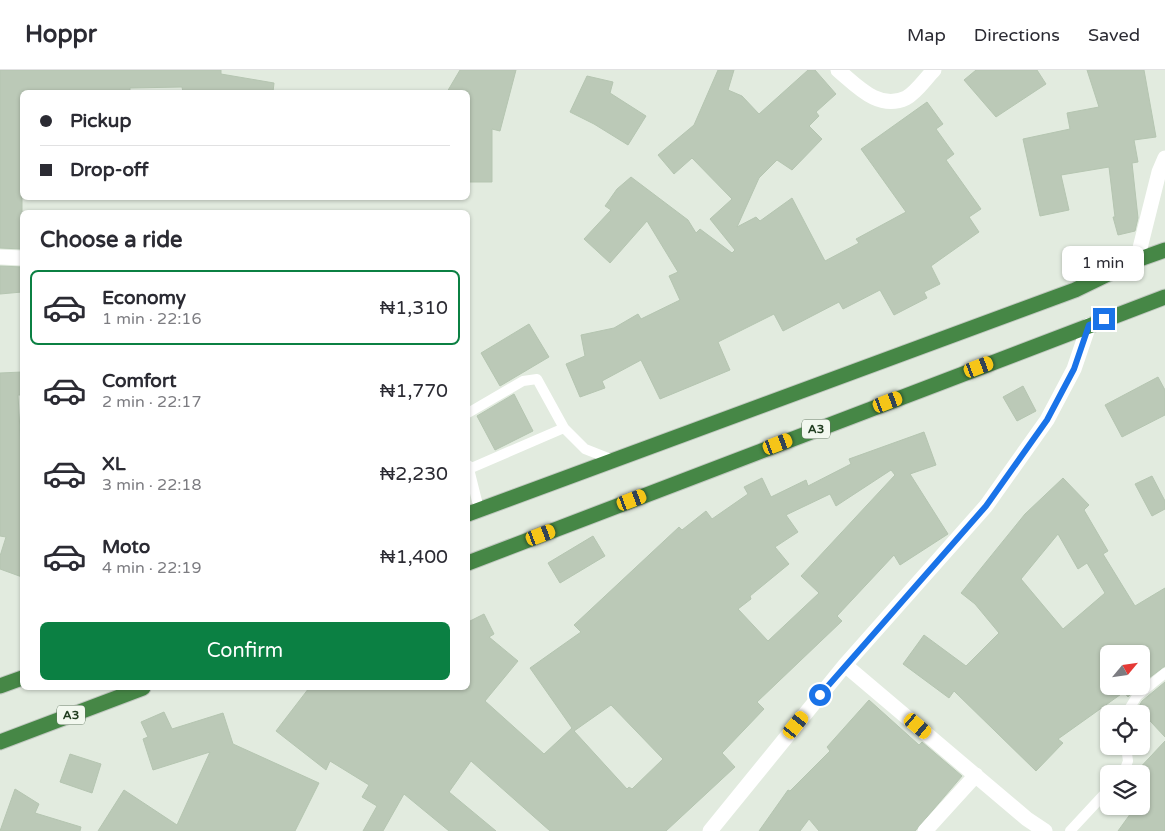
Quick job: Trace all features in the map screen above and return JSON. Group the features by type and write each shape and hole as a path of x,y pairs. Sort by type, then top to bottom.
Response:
{"highway":[{"path":"473,512 1075,290 1137,260 1165,250"},
{"name":"A3","path":"470,562 1165,297"},
{"path":"0,686 20,679"},
{"name":"A3","path":"0,742 137,690"}],"street":[{"path":"838,70 873,99 894,101 907,98 934,70"},
{"path":"1137,260 1158,172 1165,158"},
{"path":"0,257 20,258"},
{"path":"710,831 845,665 986,506 1047,420 1074,369 1089,325"},
{"path":"845,665 1027,819 1045,831"},
{"path":"925,831 976,775"}],"lane":[{"path":"470,412 523,381 537,379 564,428 585,449 613,460"},
{"path":"470,465 564,428"},
{"path":"470,484 473,512"},
{"path":"1132,705 1137,696 1165,673"},
{"path":"1070,831 1100,799"}],"building":[{"path":"0,70 221,70 221,74 274,83 273,90 183,90 182,87 130,88 130,90 20,90 20,200 22,200 22,210 20,210 20,249 0,248"},
{"path":"460,70 516,70 500,131 492,129 492,182 470,182 470,90 448,90"},
{"path":"718,70 734,70 728,90 742,96 759,114 808,70 815,70 836,94 816,112 819,116 809,126 822,139 792,170 777,160 759,178 737,227 756,217 760,221 792,198 825,261 859,243 856,239 906,212 861,149 927,102 943,124 936,129 954,154 946,160 981,209 969,217 979,232 931,266 940,284 924,292 927,298 894,315 880,290 843,309 839,302 783,331 774,314 718,342 730,370 660,399 641,360 602,381 605,388 580,397 566,364 585,356 581,335 614,328 638,314 641,319 680,300 669,276 678,272 647,221 610,263 584,239 611,210 605,206 617,189 631,177 688,220 696,233 700,229 732,253 735,250 710,219 732,199 692,158 674,174 658,155 694,125"},
{"path":"976,70 1037,70 1046,84 996,117 964,80"},
{"path":"1087,70 1144,70 1156,137 1134,140 1138,162 1132,163 1138,218 1135,231 1118,235 1113,217 1115,217 1109,167 1061,175 1069,210 1040,216 1023,139 1070,129 1067,113 1099,107"},
{"path":"587,76 613,82 610,93 646,116 628,145 570,112"},
{"path":"0,266 20,267 20,292 0,294"},
{"path":"529,324 549,357 500,386 481,353"},
{"path":"20,372 20,395 18,395 20,430 20,576 0,569 0,556 6,537 0,536 0,373"},
{"path":"1158,377 1165,390 1165,415 1122,437 1105,405"},
{"path":"1023,386 1036,411 1017,421 1003,397"},
{"path":"514,394 533,431 495,450 477,416"},
{"path":"924,432 936,465 910,474 948,534 900,565 894,555 837,616 842,621 757,702 764,709 722,753 735,767 666,831 550,831 471,761 449,792 496,831 449,831 404,794 383,831 363,831 377,806 362,797 369,785 330,761 326,770 276,731 307,690 470,690 470,621 484,614 494,634 489,637 518,661 485,701 544,754 572,728 530,668 581,632 574,625 679,527 682,530 706,511 712,519 748,494 744,487 762,478 771,497 806,480 808,486 851,464 849,459","holes":["891,470 895,475 801,576 819,593 768,641 738,609 751,599 750,596 789,564 775,547 798,532 786,515 830,494 836,506","611,705 663,759 632,789 629,787 627,789 574,731"]},
{"path":"1152,476 1165,501 1165,509 1152,516 1135,484"},
{"path":"1063,478 1089,505 1084,510 1108,551 1103,554 1135,606 1165,588 1165,666 1150,677 1150,645 1100,645 1100,695 1120,695 1106,705 1100,705 1100,709 1058,739 1063,743 1036,771 954,691 949,698 903,664 924,635 966,666 999,633 975,604 961,593 1025,514","holes":["1058,534 1078,569 1087,563 1105,593 1063,629 1021,579"]},
{"path":"593,536 605,556 560,583 548,563"},
{"path":"1165,682 1165,737 1150,721 1150,705 1140,705"},
{"path":"869,700 919,745 922,742 962,776 915,831 819,831 809,819 800,831 759,831 788,790 790,791 830,751 827,747"},
{"path":"164,712 172,729 223,713 233,744 319,783 295,831 98,831 124,790 177,825 210,752 153,770 143,739 148,737 141,722"},
{"path":"1165,741 1165,831 1118,831 1130,815 1150,815 1150,765 1142,765"},
{"path":"70,754 101,764 92,793 60,782"},
{"path":"15,789 39,804 35,813 81,827 80,831 0,831"}],"route":[{"path":"820,695 986,506 1047,420 1074,369 1089,325 1104,319"}]}
